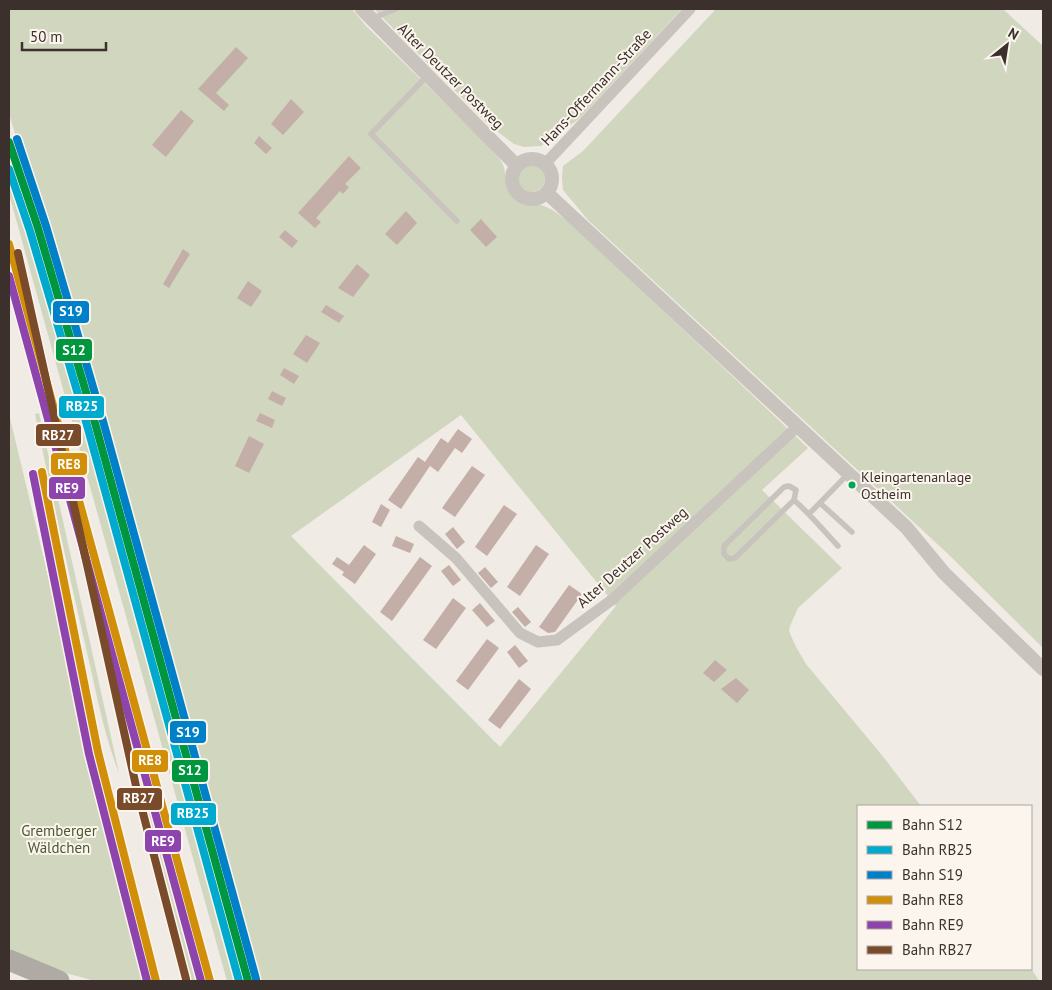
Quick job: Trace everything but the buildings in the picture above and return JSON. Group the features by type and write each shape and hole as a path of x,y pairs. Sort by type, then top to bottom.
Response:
{"highway":[{"path":"9,960 52,978"},
{"path":"9,966 52,978"}],"street":[{"name":"Alter Deutzer Postweg","path":"362,9 517,166"},
{"name":"Hans-Offermann-Straße","path":"545,164 690,9"},
{"path":"531,159 545,164 550,170 552,178 551,186 547,193 540,198 532,200 518,194 513,188 512,180 513,172 517,166 523,161 531,159"},
{"path":"547,193 906,527 944,573 1043,669"},
{"name":"Alter Deutzer Postweg","path":"418,526 456,558 520,633 538,642 557,640 612,599 797,427"}],"lane":[{"path":"371,20 396,9"},
{"path":"427,76 371,134 457,222"},
{"path":"810,513 848,474"},
{"path":"788,486 796,490 794,500 735,558 729,559 724,554 724,546 784,487 788,486"},
{"path":"794,500 810,513 819,526 838,546"},
{"path":"820,503 852,532"}],"green space":[{"path":"9,9 352,9 366,26 495,153 504,167 507,189 515,199 519,202 548,208 573,225 808,448 762,490 842,568 798,608 789,631 806,664 881,754 920,805 857,805 857,970 1032,970 1039,981 255,981 245,943 242,922 237,914 216,837 215,825 209,813 187,732 186,715 178,700 158,626 158,615 152,604 131,529 130,517 125,506 103,429 103,418 98,408 77,334 75,319 70,310 47,238 47,231 9,114","holes":["461,415 616,606 500,747 291,536"]},
{"path":"374,9 682,9 579,119 541,146 524,147 514,144 491,127"},
{"path":"716,9 1003,9 1043,46 1043,648 947,553 588,220 563,190 563,166 583,151"},
{"path":"9,155 75,373 243,981 227,981 9,194"},
{"path":"531,164 541,168 545,178 541,188 531,192 521,188 517,178 521,168"},
{"path":"39,413 119,773 100,711 66,560 35,414"},
{"name":"Gremberger Wäldchen","path":"9,414 114,850 151,981 95,981 40,966 9,954"},
{"path":"71,515 79,515 199,981 185,981 133,786"}],"rail line":[{"name":"S19","path":"17,139 46,226 103,421 256,979"},
{"name":"S12","path":"9,142 38,228 95,423 248,981"},
{"name":"RB25","path":"9,169 30,231 87,425 239,981"},
{"name":"RE8","path":"9,244 210,981"},
{"name":"RB27","path":"18,253 136,786 186,979"},
{"name":"RE9","path":"9,276 201,981"},
{"name":"RE8","path":"42,472 98,752 156,981"},
{"name":"RE9","path":"33,474 89,754 147,981"}],"place":[{"name":"Kleingartenanlage Ostheim","path":"852,485"}]}
